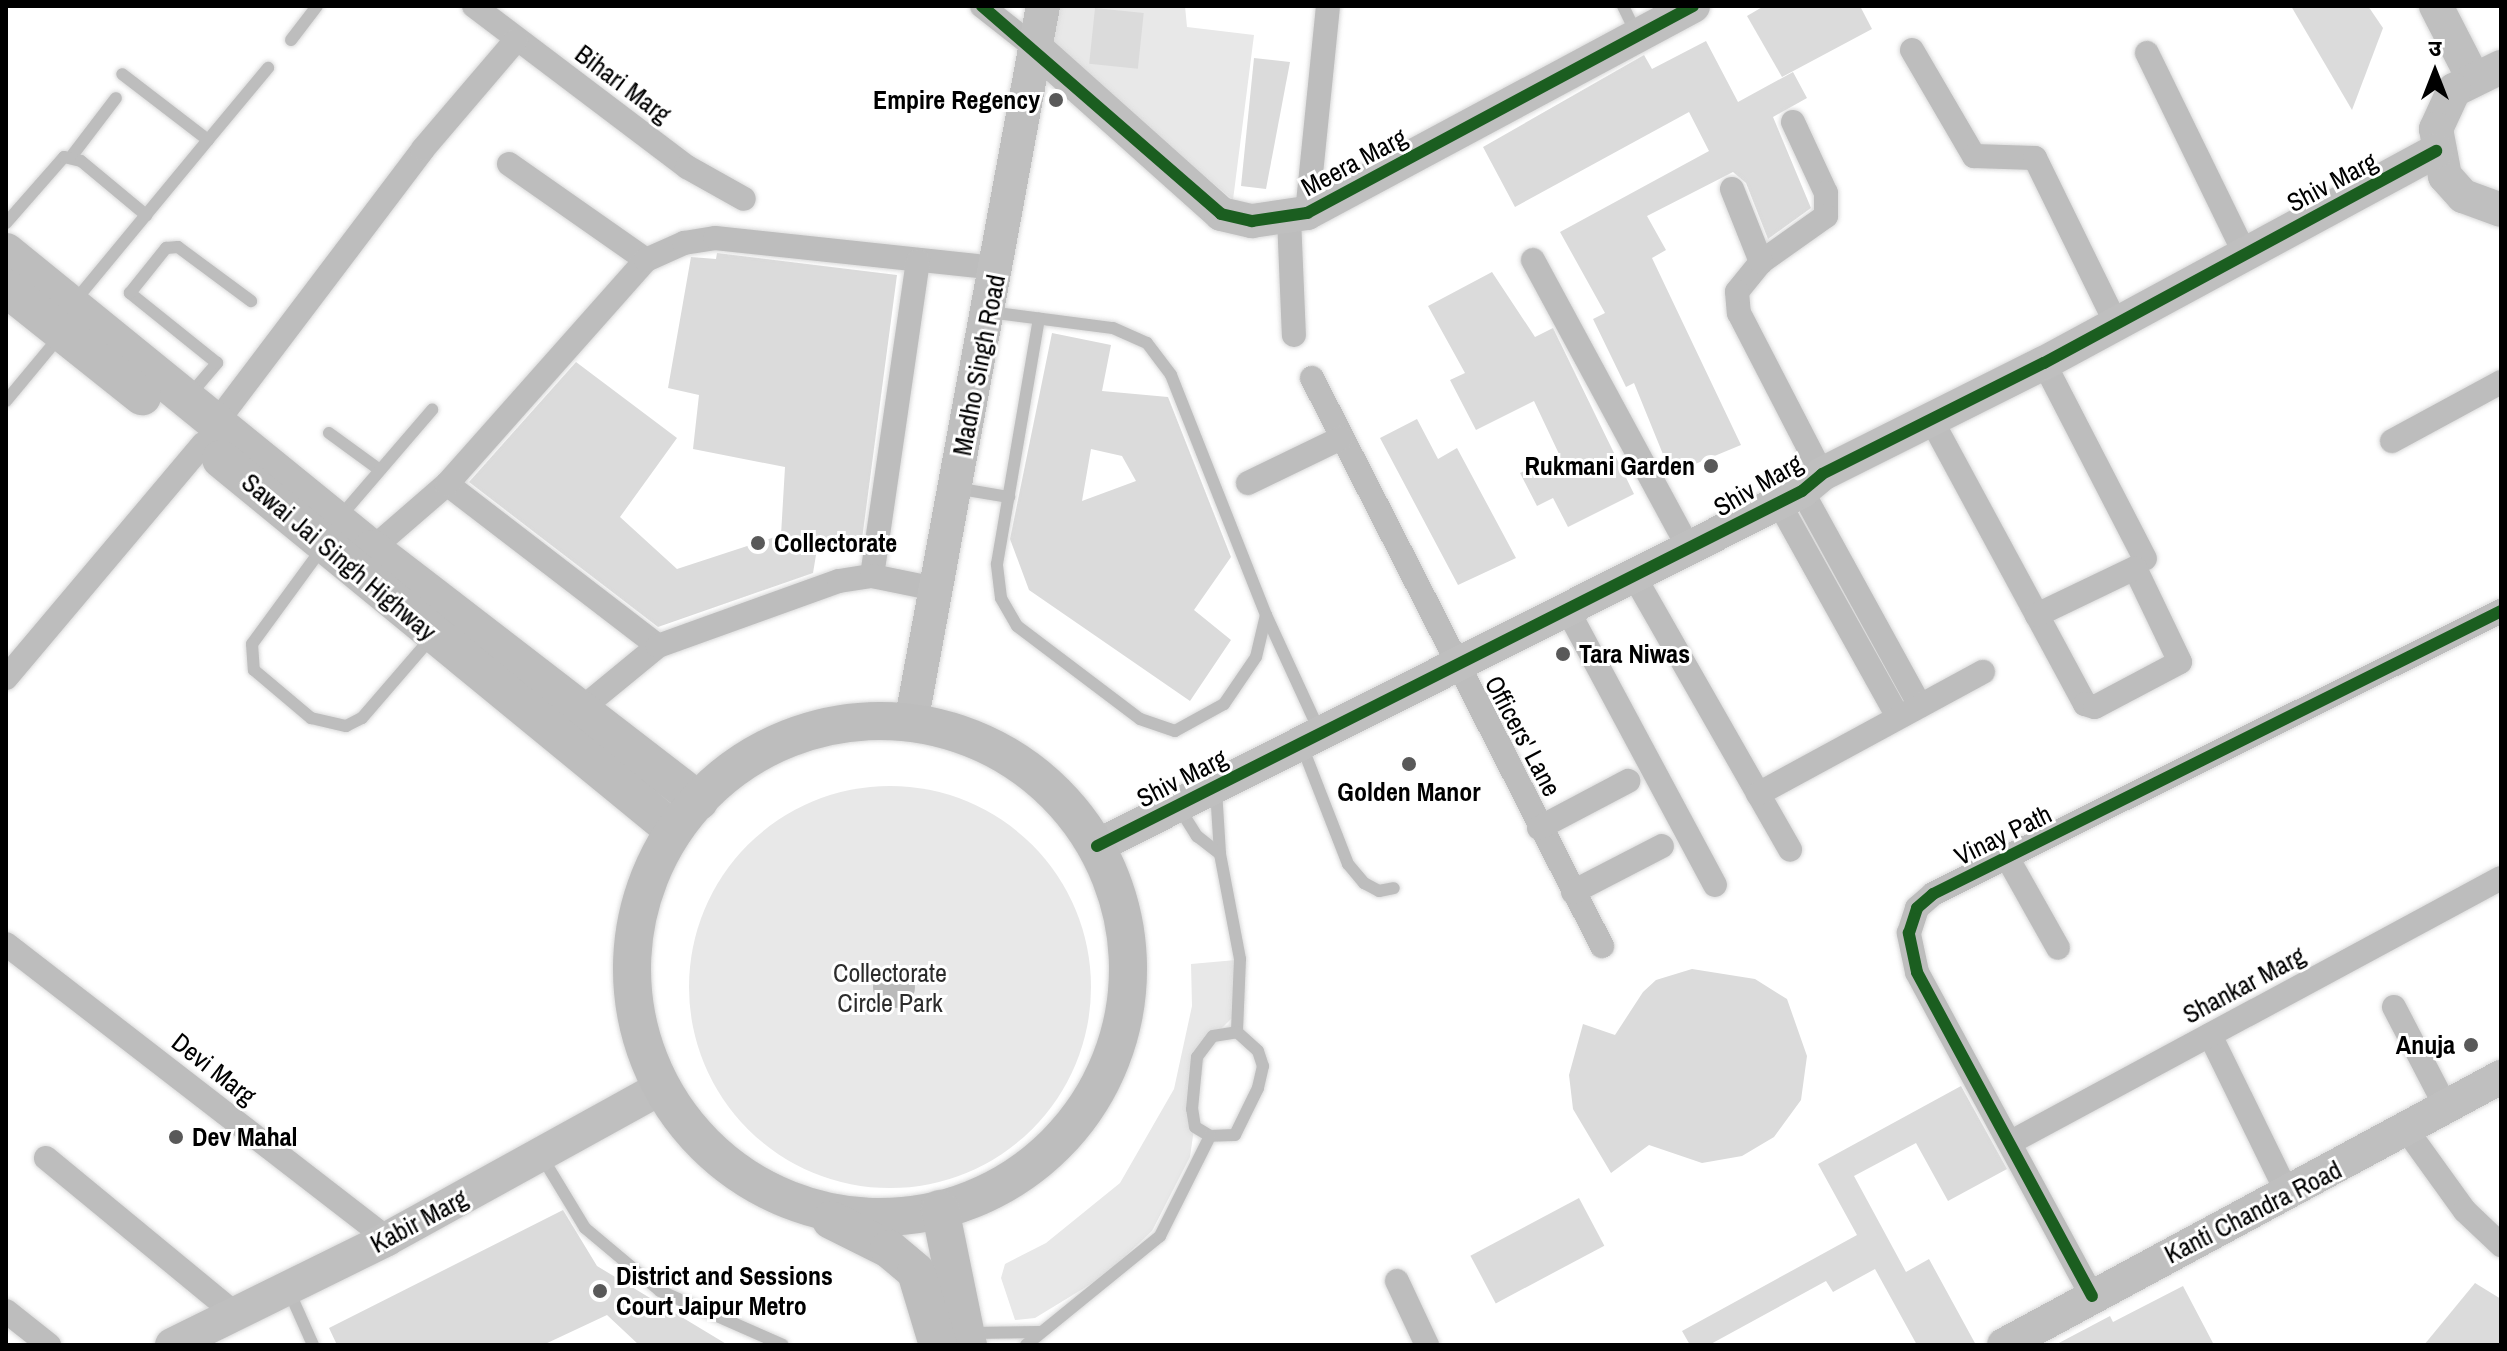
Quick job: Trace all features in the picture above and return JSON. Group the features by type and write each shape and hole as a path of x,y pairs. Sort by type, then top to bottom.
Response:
{"main road":[{"path":"6,252 67,319 186,399 210,434"},
{"name":"Sawai Jai Singh Highway","path":"6,288 67,319 210,434 330,533 433,636 671,828"},
{"path":"330,533 372,549 699,801"},
{"path":"795,1202 850,1216 940,1209 1006,1184 1064,1138 1097,1094 1120,1038 1130,972 1122,909 1097,846 1063,801 1030,770 971,738 911,723 857,722 803,733 743,762 671,828 638,910 630,975 640,1039 660,1088 689,1129 730,1169 795,1202 889,1249 916,1272 957,1341"},
{"path":"940,1209 957,1341"}],"street":[{"name":"Bihari Marg","path":"474,6 687,167 744,199"},
{"name":"Meera Marg","path":"982,6 1039,51 1221,214 1252,221 1298,216 1630,21 1693,6"},
{"name":"Madho Singh Road","path":"911,723 1039,51 1043,6"},
{"path":"1294,335 1298,216 1328,6"},
{"path":"2436,6 2486,71 2442,108 2436,151 2463,196 2501,210"},
{"path":"6,678 210,434 423,149 516,40"},
{"path":"1912,50 1974,156 2035,158 2116,323"},
{"path":"2147,53 2245,254"},
{"path":"1793,122 1826,193 1826,216 1761,262 1737,292 1739,313 1801,489 1898,717"},
{"name":"Shiv Marg","path":"1097,846 1689,548 2044,363 2436,151"},
{"path":"509,164 646,260"},
{"path":"1732,189 1761,262"},
{"path":"372,549 447,484 646,260 715,238 997,268"},
{"path":"1533,260 1689,548"},
{"path":"872,576 918,261"},
{"path":"2044,363 2145,559"},
{"name":"Officers' Lane","path":"1312,378 1454,666 1602,946"},
{"path":"2392,441 2501,382"},
{"path":"1932,421 2037,615 2089,707 2180,662 2135,568 2037,615"},
{"path":"1248,483 1341,438"},
{"path":"447,484 658,646"},
{"path":"1801,489 1920,706"},
{"path":"580,710 658,646 839,581 872,576 936,589"},
{"path":"1634,576 1790,850"},
{"path":"1567,609 1715,885"},
{"name":"Vinay Path","path":"2092,1296 2013,1141 1917,972 1909,933 1917,908 1933,894 2501,611"},
{"path":"1758,794 1983,672"},
{"path":"1539,828 1628,781"},
{"path":"1573,892 1662,846"},
{"path":"2007,857 2058,948"},
{"name":"Shankar Marg","path":"2013,1141 2501,878"},
{"name":"Devi Marg","path":"6,944 387,1239"},
{"path":"2394,1007 2447,1109"},
{"path":"2210,1035 2288,1194"},
{"name":"Kanti Chandra Road","path":"2004,1345 2408,1132 2501,1077"},
{"name":"Kabir Marg","path":"172,1345 387,1239 660,1088"},
{"path":"2408,1132 2465,1211 2501,1245"},
{"path":"46,1158 235,1314"},
{"path":"1397,1281 1427,1345"},
{"path":"6,1311 49,1345"}],"lane":[{"path":"291,40 317,6"},
{"path":"6,401 146,215 268,68"},
{"path":"122,74 208,140"},
{"path":"71,157 116,98"},
{"path":"6,223 64,157 71,157 146,215"},
{"path":"186,399 217,363 130,293 166,248 178,247 251,301"},
{"path":"989,312 1113,328 1147,343 1171,375 1311,738 1348,864 1364,883 1379,891 1394,888"},
{"path":"1039,319 997,564 1001,598 1017,626 1140,719 1175,731 1224,704 1256,657 1266,615"},
{"path":"432,410 330,533 252,644 254,670 311,718 346,726 362,718 433,636"},
{"path":"329,433 380,470"},
{"path":"955,488 1009,497"},
{"path":"1215,786 1220,854 1240,959 1237,1032"},
{"path":"1178,805 1197,836 1220,854"},
{"path":"1237,1032 1258,1051 1263,1066 1258,1088 1235,1135 1210,1136 1195,1127 1197,1057 1213,1036 1237,1032"},
{"path":"1026,1345 1040,1332 1089,1300 1160,1236 1210,1136"},
{"path":"541,1154 585,1228 660,1291 783,1345"},
{"path":"287,1288 313,1345"},
{"path":"957,1341 1040,1332"}],"green space":[{"path":"1055,6 1185,6 1187,27 1254,35 1233,200 1049,47"},
{"name":"Collectorate Circle Park","path":"890,786 929,790 967,802 1001,820 1032,845 1057,876 1075,910 1087,948 1091,987 1087,1026 1075,1064 1057,1098 1032,1129 1001,1154 967,1172 929,1184 890,1188 851,1184 813,1172 779,1154 748,1129 723,1098 705,1064 693,1026 689,987 693,948 705,910 723,876 748,845 779,820 813,802 851,790"},
{"path":"1236,960 1239,1011 1206,1044 1190,1157 1152,1231 1104,1276 1035,1318 1015,1320 1001,1278 1005,1264 1046,1243 1120,1183 1174,1089 1192,1006 1191,964"}],"shaded area":[{"path":"894,966 909,972 915,987 909,1002 894,1008 879,1002 873,987 879,972"}],"building":[{"path":"1764,6 1860,6 1872,29 1782,77 1747,16"},
{"path":"2291,6 2368,6 2383,28 2352,110"},
{"path":"1095,8 1144,13 1138,69 1089,64"},
{"path":"1706,41 1738,102 1793,72 1807,98 1773,117 1811,208 1768,239 1746,183 1733,172 1647,216 1666,250 1652,258 1741,445 1671,474 1634,383 1626,387 1593,319 1605,313 1560,232 1709,151 1689,112 1515,207 1483,147 1644,55 1652,69"},
{"path":"1254,58 1290,62 1266,189 1241,186"},
{"path":"717,253 897,275 861,547 819,537 813,573 658,627 469,482 576,362 677,438 620,517 677,569 781,535 785,467 693,449 699,395 668,388 691,257 716,259"},
{"path":"1492,272 1535,337 1553,328 1634,494 1568,527 1553,498 1537,506 1520,473 1559,454 1534,401 1476,430 1450,380 1465,373 1428,306"},
{"path":"1052,333 1111,345 1102,391 1168,397 1231,557 1194,610 1231,640 1190,701 1029,590 1010,539","holes":["1091,449 1122,456 1136,481 1082,501"]},
{"path":"1417,419 1438,459 1457,448 1516,558 1458,585 1380,438"},
{"path":"1692,969 1755,979 1787,999 1807,1056 1801,1100 1774,1137 1742,1156 1702,1163 1649,1145 1611,1173 1573,1109 1569,1075 1583,1024 1615,1035 1643,992 1656,980"},
{"path":"1961,1086 2007,1169 1948,1201 1916,1143 1854,1176 1906,1272 1929,1259 1976,1345 1917,1345 1875,1269 1833,1292 1826,1281 1709,1345 1690,1345 1682,1331 1857,1235 1818,1164"},
{"path":"1579,1198 1604,1246 1496,1303 1470,1256"},
{"path":"563,1210 597,1266 728,1345 639,1345 607,1315 543,1345 337,1345 329,1328"},
{"path":"2475,1283 2501,1299 2501,1345 2424,1345"},
{"path":"2183,1286 2214,1345 2055,1345 2110,1316 2113,1322"}],"cycle path":[{"path":"982,6 1221,214 1252,221 1307,213 1693,6"},
{"path":"1097,846 1802,491 1822,474 2044,363 2436,151"},
{"path":"2092,1296 1917,972 1909,933 1917,908 1933,894 2501,611"}],"place":[{"name":"Empire Regency","path":"1056,100"},
{"name":"Rukmani Garden","path":"1711,466"},
{"name":"Collectorate","path":"758,543"},
{"name":"Tara Niwas","path":"1563,654"},
{"name":"Golden Manor","path":"1409,764"},
{"name":"Anuja","path":"2471,1045"},
{"name":"Dev Mahal","path":"176,1137"},
{"name":"District and Sessions Court Jaipur Metro","path":"600,1291"}]}
